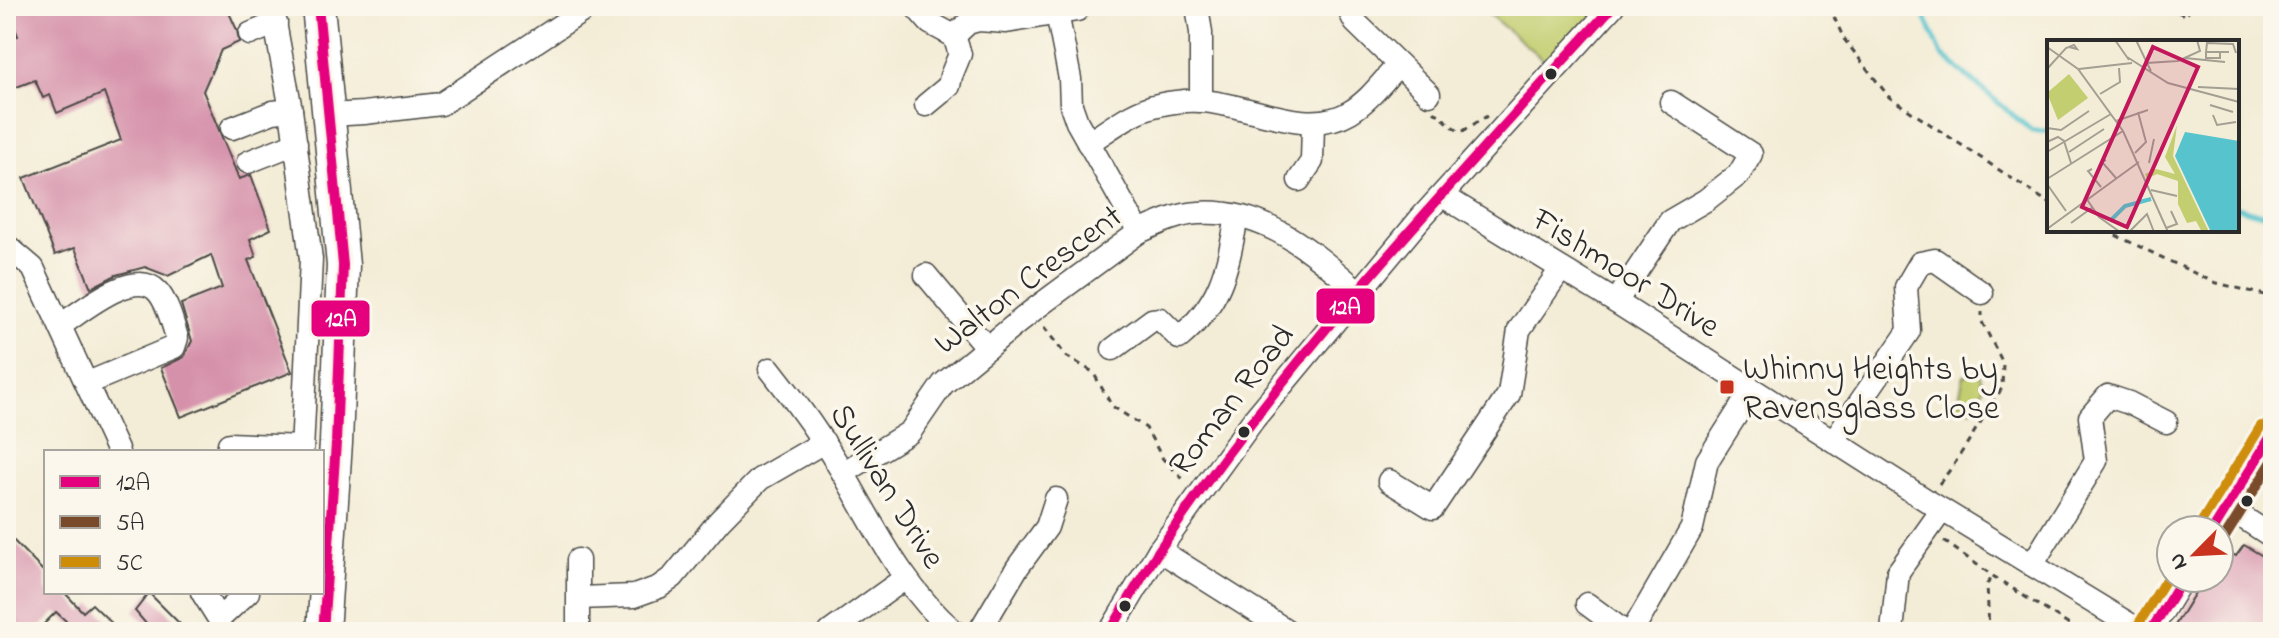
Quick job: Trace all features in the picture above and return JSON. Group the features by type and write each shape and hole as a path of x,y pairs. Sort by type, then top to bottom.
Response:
{"highway":[{"path":"318,6 343,265 336,458 323,632"}],"street":[{"path":"330,115 441,104 590,6"},
{"path":"915,6 957,45"},
{"path":"1197,6 1201,33 1201,101"},
{"path":"1347,6 1355,22 1429,94"},
{"name":"Roman Road","path":"1110,632 1159,550 1254,419 1359,292 1613,6"},
{"path":"926,105 949,86 957,45 968,23 979,20 1006,22 1067,12 1071,105 1088,143 1139,232"},
{"path":"228,450 229,444 302,449 311,259 296,143 274,14 250,34"},
{"path":"1088,143 1155,105 1201,101 1313,124 1349,113 1398,65"},
{"path":"1616,302 1670,221 1706,200 1739,174 1751,154 1671,102"},
{"path":"232,128 273,112 291,110"},
{"path":"1299,180 1312,161 1313,124"},
{"path":"248,162 296,143"},
{"name":"Fishmoor Drive","path":"1443,196 2142,632"},
{"name":"Walton Crescent","path":"843,473 910,432 943,384 1032,311 1139,232 1197,213 1237,217 1278,229 1298,241 1359,292"},
{"path":"1113,349 1144,323 1160,319 1179,338 1204,315 1223,283 1237,217"},
{"path":"6,245 33,268 117,450"},
{"path":"1834,440 1909,331 1906,287 1920,263 1935,260 1982,293"},
{"path":"1389,481 1433,508 1509,394 1519,330 1561,269"},
{"path":"926,275 987,348"},
{"path":"61,325 122,287 135,284 150,286 159,292 177,338 174,347 88,383"},
{"name":"Sullivan Drive","path":"770,369 824,442 904,579 941,621 955,632"},
{"path":"1632,632 1692,528 1707,461 1752,390"},
{"path":"2032,565 2096,461 2090,417 2108,396 2166,422"},
{"path":"2223,514 2273,433"},
{"path":"579,598 634,596 666,582 760,479 824,442"},
{"path":"979,632 1017,568 1047,527 1056,499"},
{"path":"1892,632 1898,572 1928,529 1934,505"},
{"path":"2227,507 2273,537"},
{"path":"1159,550 1289,632"},
{"path":"578,560 578,632"},
{"path":"830,632 904,579"},
{"path":"203,594 213,626 246,594"},
{"path":"2150,632 2173,594"},
{"path":"1587,604 1625,632"}],"path":[{"path":"1829,6 1844,39 1889,97 2047,202"},
{"path":"2167,6 2186,16 2191,6"},
{"path":"1429,94 1428,106 1458,131 1496,112 1521,108"},
{"path":"2109,232 2213,282 2273,297"},
{"path":"1934,505 1953,466 2002,388 2003,363 1982,322 1982,293"},
{"path":"1032,311 1066,356 1093,372 1112,406 1146,428 1163,459 1198,494"},
{"path":"1928,529 1993,576 2080,632"},
{"path":"1989,632 1987,584 1993,576"}],"green space":[{"path":"1479,6 1581,6 1596,18 1552,67"},
{"path":"1979,372 1984,388 1973,409 1956,410 1964,375"}],"building":[{"path":"6,6 226,6 239,42 221,50 203,91 239,179 251,175 271,229 250,239 256,257 248,260 292,372 181,417 161,368 184,357 192,341 181,304 222,288 211,255 168,276 145,267 116,275 91,288 75,248 55,255 24,178 121,140 104,93 57,113 50,95 43,98 35,80 6,91 6,40 18,36"},
{"path":"6,533 44,572 44,594 66,594 83,612 92,604 121,632 78,632 56,612 36,632 6,632"},
{"path":"2244,545 2273,562 2273,632 2171,632 2194,594 2235,594 2236,556"},
{"path":"150,594 188,632 153,632 135,611"}],"waterway":[{"path":"1920,6 1942,55 2032,131 2047,131"},
{"path":"2239,208 2273,217"}],"transit line":[{"name":"12A","path":"318,6 343,265 336,443 323,632"},
{"name":"12A","path":"1110,632 1153,559 1211,477 1319,337 1376,269 1613,6"},
{"name":"5C","path":"2207,514 2261,426"},
{"name":"12A","path":"2223,514 2273,433"},
{"name":"5A","path":"2235,521 2273,460"},
{"name":"5C","path":"2138,625 2157,594"},
{"name":"12A","path":"2150,632 2173,594"}],"place":[{"name":"Whinny Heights by Ravensglass Close","path":"1727,387"}]}
